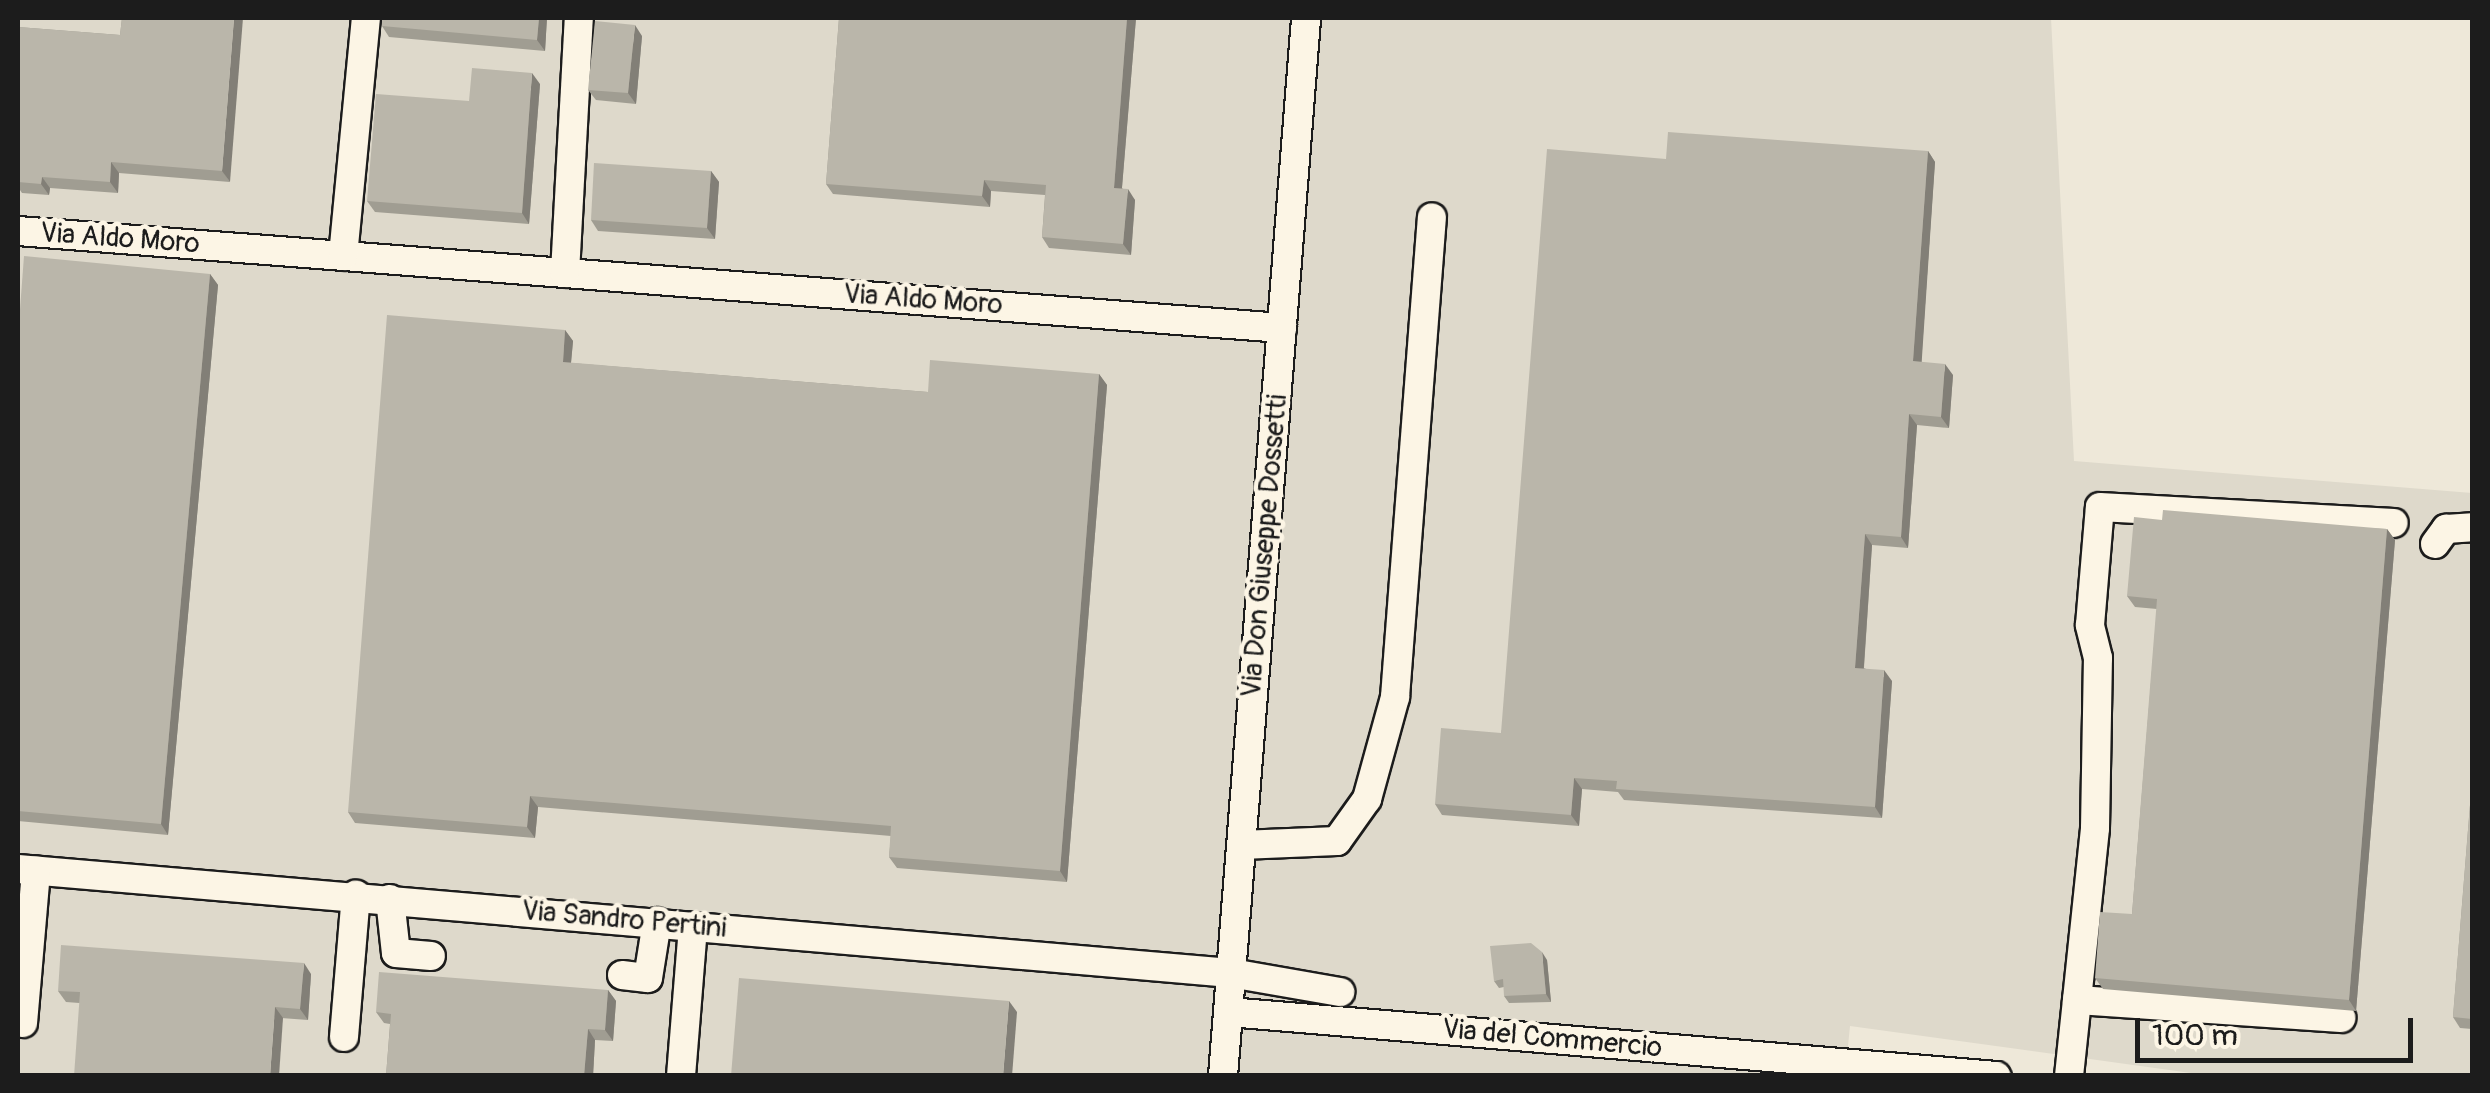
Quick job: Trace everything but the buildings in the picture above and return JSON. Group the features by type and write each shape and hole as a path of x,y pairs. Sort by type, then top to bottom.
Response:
{"street":[{"path":"343,256 366,18"},
{"path":"565,273 579,18"},
{"name":"Via Don Giuseppe Dossetti","path":"1223,1076 1306,18"},
{"path":"1241,845 1337,841 1367,799 1395,697 1432,217"},
{"name":"Via Aldo Moro","path":"18,231 1282,328"},
{"path":"2069,1076 2095,828 2098,658 2090,625 2100,508 2394,523"},
{"path":"2435,544 2446,529 2472,526"},
{"path":"23,1023 27,870"},
{"name":"Via Sandro Pertini","path":"27,870 1230,972 1340,992"},
{"path":"344,1037 356,895"},
{"path":"390,898 396,952 431,956"},
{"path":"622,975 648,978 657,922"},
{"path":"681,1076 693,926"},
{"path":"2076,1000 2341,1018"},
{"name":"Via del Commercio","path":"1228,1012 1996,1076"}],"shaded area":[{"path":"18,18 2051,18 2074,461 2472,493 2472,1075 2191,1073 1850,1026 1845,1076 18,1075"}]}
